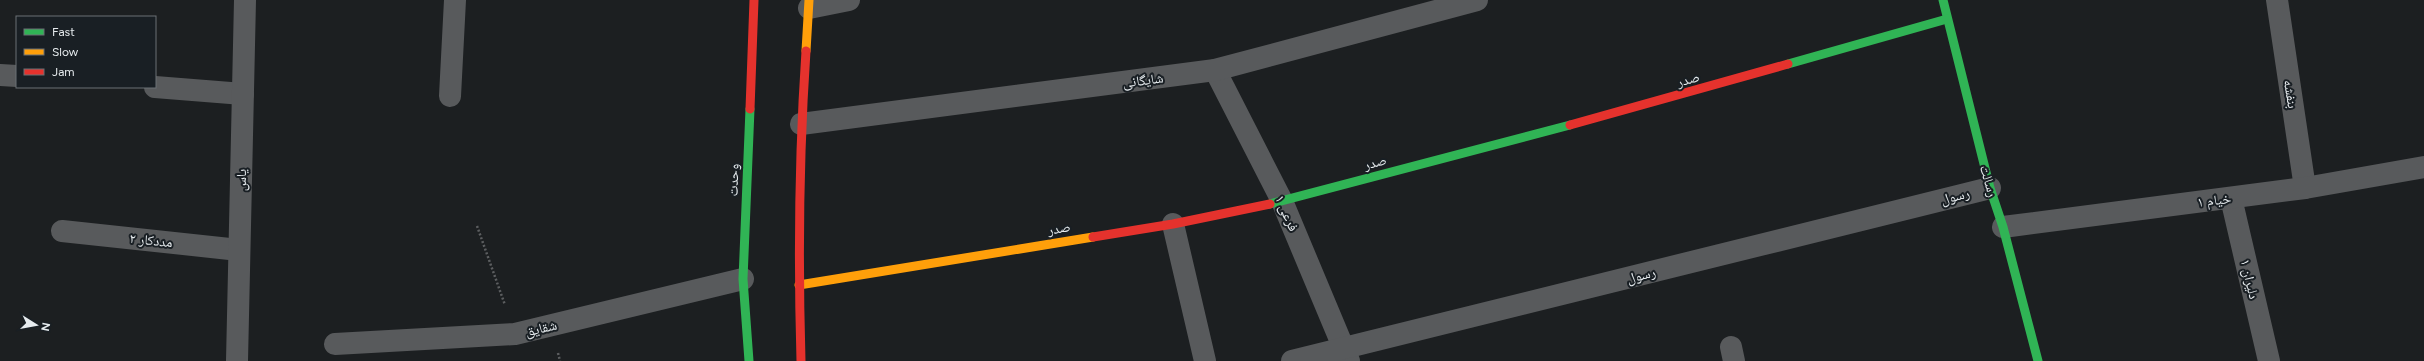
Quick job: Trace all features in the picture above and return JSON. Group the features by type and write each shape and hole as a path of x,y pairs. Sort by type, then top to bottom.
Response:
{"street":[{"name":"یاس","path":"237,361 245,0"},
{"path":"450,96 455,0"},
{"name":"وحدت","path":"750,361 743,279 754,0"},
{"path":"802,361 799,285 801,124 809,4 849,0"},
{"name":"شایگانی","path":"801,124 1215,70 1477,0"},
{"name":"رسالت","path":"1943,0 1990,188 2003,228 2038,361"},
{"name":"بنفشه","path":"2277,0 2305,188"},
{"name":"صدر","path":"799,285 1173,224 1282,201 1674,97 1947,19"},
{"name":"فرعی ۱","path":"1215,70 1282,201 1346,355"},
{"path":"0,75 16,76"},
{"path":"156,87 243,94"},
{"name":"خیام ۱","path":"2003,228 2305,188 2424,167"},
{"name":"رسول","path":"1292,361 1346,355 1990,188"},
{"name":"دلیران ۱","path":"2231,198 2269,361"},
{"path":"1173,224 1205,361"},
{"name":"مددکار ۲","path":"62,231 239,250"},
{"name":"شقایق","path":"335,344 515,334 743,279"}],"path":[{"path":"477,226 515,334"}],"traffic: fast":[{"path":"1943,0 1990,188 2003,227 2038,361"},
{"path":"1788,64 1947,19"},
{"path":"749,361 743,279 750,109"},
{"path":"1270,204 1570,125"}],"traffic: slow":[{"path":"806,51 809,0"},
{"path":"799,285 1093,237"}],"traffic: jam":[{"path":"750,109 754,0"},
{"path":"801,361 800,206 806,51"},
{"path":"1570,125 1788,64"},
{"path":"1093,237 1173,224 1270,204"}]}
